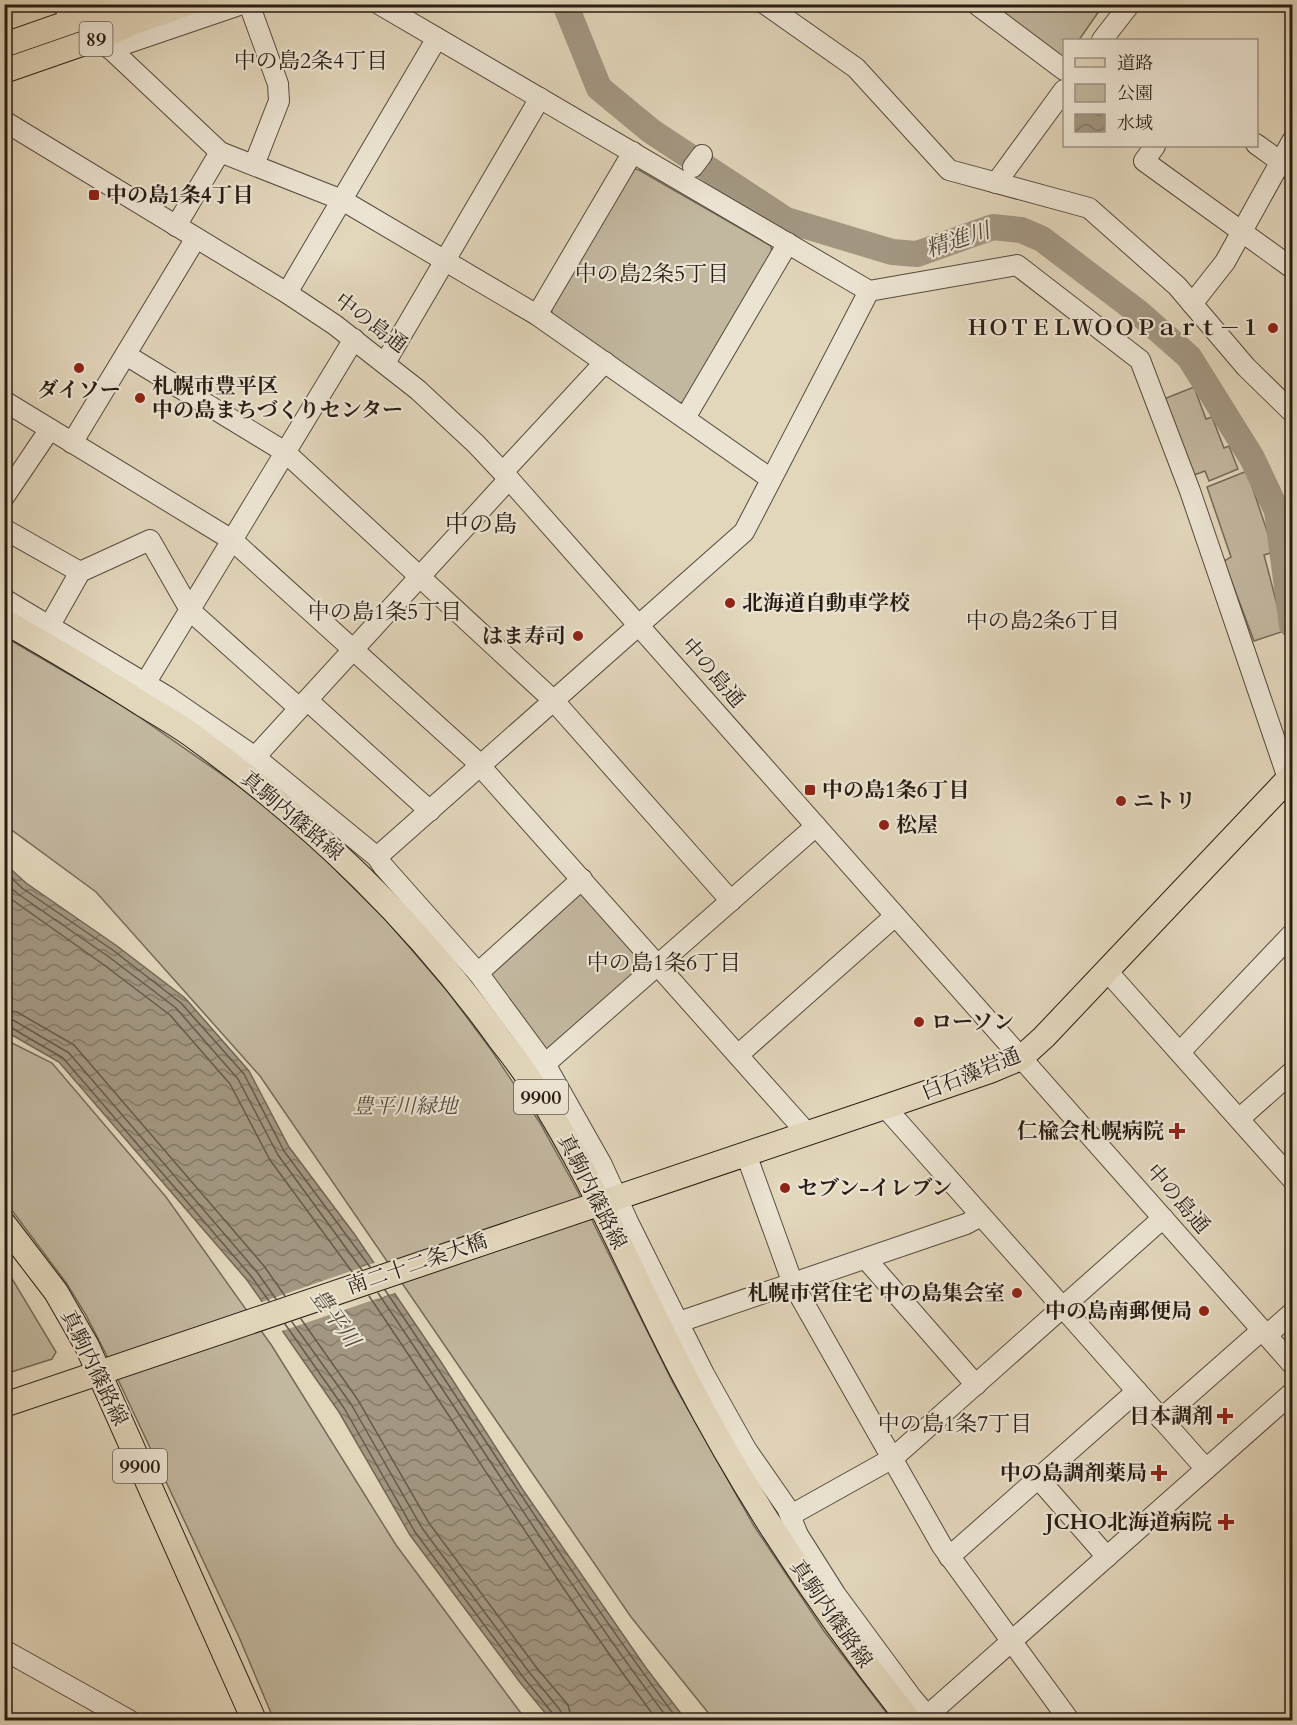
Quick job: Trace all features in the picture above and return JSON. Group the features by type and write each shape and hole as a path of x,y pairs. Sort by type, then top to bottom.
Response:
{"main road":[{"name":"89","path":"4,71 104,44 132,23 186,4"},
{"name":"89","path":"4,45 65,9 114,6"},
{"name":"真駒内篠路線","path":"4,621 196,738 298,818 358,872 429,947 484,1016 548,1108 600,1202 685,1377 749,1491 821,1602 922,1719"},
{"name":"白石藻岩通","path":"600,1202 885,1107 1021,1058 1044,1037 1291,781"},
{"name":"南二十二条大橋","path":"106,1370 600,1202"},
{"name":"真駒内篠路線","path":"4,1224 56,1292 87,1346 106,1370 254,1720"},
{"path":"4,1405 106,1370"}],"street":[{"path":"104,44 242,4"},
{"path":"249,4 278,84 280,96 254,165"},
{"path":"379,4 869,291 1017,265 1140,360 1190,491 1291,781"},
{"path":"765,4 856,68 949,171 1089,208 1177,286 1246,367 1293,412"},
{"path":"976,4 1063,69"},
{"path":"1103,39 1129,5"},
{"path":"287,293 437,38"},
{"path":"104,44 220,152 342,201 537,315 771,479"},
{"path":"996,183 1063,93"},
{"path":"385,363 540,98"},
{"name":"中の島通","path":"4,122 287,293 354,339 440,410 506,475 1293,1364"},
{"path":"1192,304 1225,262 1242,231 1287,166 1293,141"},
{"path":"1258,145 1287,166"},
{"path":"1154,147 1144,161 1293,268"},
{"path":"177,226 220,152"},
{"path":"537,315 633,152"},
{"path":"72,443 196,238"},
{"path":"685,418 788,243"},
{"path":"377,857 744,532 869,291"},
{"path":"146,682 354,339"},
{"path":"126,355 285,452 554,701 731,901"},
{"path":"255,757 420,577 605,362"},
{"path":"4,401 232,540 481,765 807,1133"},
{"path":"4,497 50,429"},
{"path":"4,529 80,572"},
{"path":"50,625 80,572 150,540 190,609 430,811"},
{"path":"4,599 146,682 255,757 377,857 478,973 545,1064 602,1165 600,1202 679,1322 704,1374 746,1449 791,1515 798,1535 836,1595 922,1719 1293,1393"},
{"path":"545,1064 816,826"},
{"path":"478,973 582,879"},
{"path":"738,1055 895,916"},
{"path":"1180,1052 1293,934"},
{"path":"1107,971 1293,1179"},
{"path":"1239,1119 1293,1072"},
{"path":"885,1107 1206,1469"},
{"path":"746,1154 794,1284 948,1557 1070,1720"},
{"path":"679,1322 966,1224 981,1216"},
{"path":"791,1515 892,1458 1163,1218"},
{"path":"866,1259 976,1385"},
{"path":"1161,1419 1265,1332 1293,1313"},
{"path":"948,1557 1137,1391"},
{"path":"1038,1478 1107,1557"},
{"path":"4,1650 129,1720"}],"green space":[{"path":"1104,4 1080,39 1063,39 1063,58 985,5"},
{"path":"632,168 771,246 772,254 684,402 679,403 553,316 551,309"},
{"path":"1194,387 1206,419 1212,417 1224,448 1229,446 1238,469 1209,481 1205,471 1194,475 1164,399"},
{"path":"1247,471 1274,552 1264,555 1284,631 1254,641 1224,561 1231,557 1207,487"},
{"name":"豊平川緑地","path":"5,637 125,707 279,814 386,920 448,992 492,1051 540,1123 577,1190 673,1383 754,1526 824,1631 892,1720 714,1720 631,1617 260,1076 96,892 5,825"},
{"path":"582,892 642,961 641,967 548,1049 544,1049 488,976"},
{"path":"4,1039 52,1063 166,1197 272,1346 396,1545 526,1720 274,1720 239,1637 86,1315 67,1284 5,1201"},
{"path":"5,1267 56,1352 52,1359 5,1374"}],"water":[{"name":"豊平川","path":"4,863 26,883 117,946 185,998 249,1071 289,1147 355,1235 441,1362 523,1490 646,1668 686,1720 551,1720 519,1681 410,1535 339,1412 247,1280 59,1062 5,1031"}],"pier":[{"path":"377,1262 397,1292 279,1332 259,1303"}],"waterway":[{"name":"精進川","path":"565,4 599,88 651,131 786,220 892,252 917,254 993,227 1021,230 1042,239 1138,312 1189,357 1252,458 1277,511 1292,625"}],"place":[{"name":"中の島1条4丁目","path":"94,195"},
{"name":"ＨＯＴＥＬＷＯＯＰａｒｔ－１","path":"1273,328"},
{"name":"ダイソー","path":"79,368"},
{"name":"札幌市豊平区 中の島まちづくりセンター","path":"140,398"},
{"name":"北海道自動車学校","path":"730,603"},
{"name":"はま寿司","path":"578,636"},
{"name":"中の島1条6丁目","path":"810,790"},
{"name":"ニトリ","path":"1121,801"},
{"name":"松屋","path":"884,825"},
{"name":"ローソン","path":"919,1022"},
{"name":"仁楡会札幌病院","path":"1177,1131"},
{"name":"セブン-イレブン","path":"785,1188"},
{"name":"札幌市営住宅 中の島集会室","path":"1017,1293"},
{"name":"中の島南郵便局","path":"1204,1311"},
{"name":"日本調剤","path":"1225,1416"},
{"name":"中の島調剤薬局","path":"1159,1473"},
{"name":"JCHO北海道病院","path":"1226,1522"}],"district":[{"name":"中の島2条4丁目","path":"311,61"},
{"name":"中の島2条5丁目","path":"652,274"},
{"name":"中の島","path":"481,524"},
{"name":"中の島1条5丁目","path":"385,612"},
{"name":"中の島2条6丁目","path":"1043,621"},
{"name":"中の島1条6丁目","path":"664,963"},
{"name":"中の島1条7丁目","path":"955,1424"}]}
